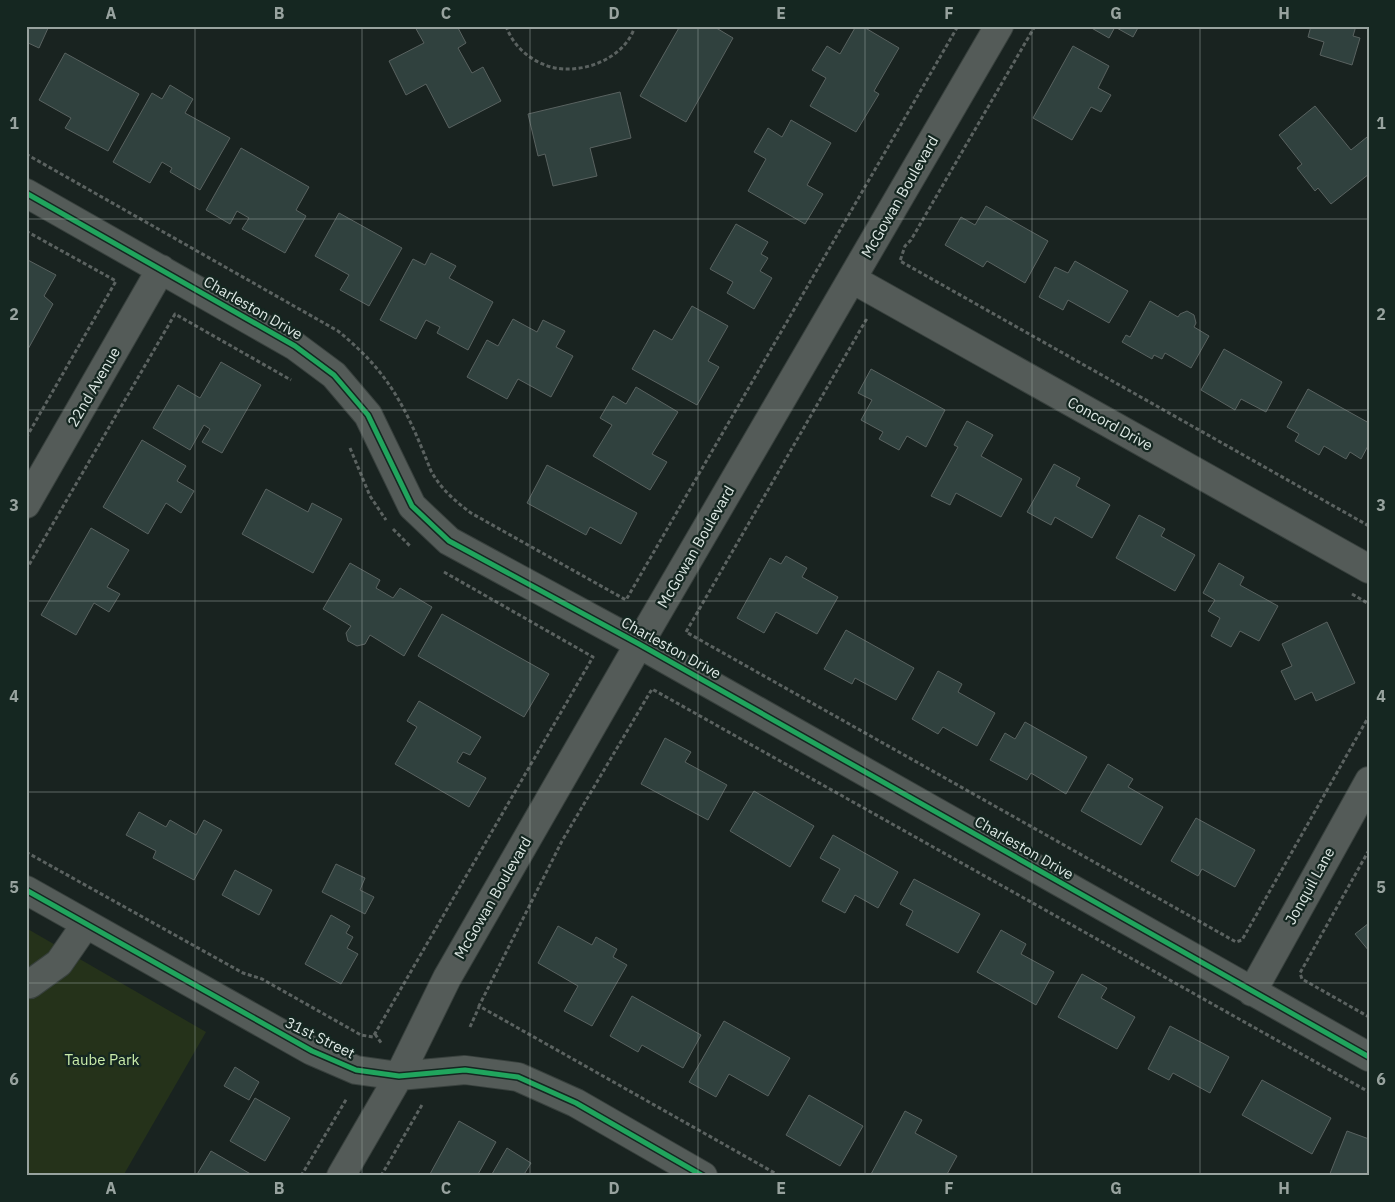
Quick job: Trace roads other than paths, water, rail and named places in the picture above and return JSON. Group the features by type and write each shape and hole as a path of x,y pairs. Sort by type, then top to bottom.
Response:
{"street":[{"name":"McGowan Boulevard","path":"341,1176 399,1076 447,978 999,26"},
{"name":"Charleston Drive","path":"26,193 295,346 334,375 368,415 412,506 449,540 639,644 1369,1057"},
{"name":"22nd Avenue","path":"26,504 161,269"},
{"name":"Concord Drive","path":"852,279 1369,570"},
{"name":"Jonquil Lane","path":"1252,992 1369,781"},
{"name":"31st Street","path":"26,890 312,1051 356,1070 399,1076 465,1070 518,1078 576,1103 703,1176"},
{"path":"26,982 30,984 60,963 86,924"}],"park label":[{"name":"Taube Park","path":"102,1060"}]}
